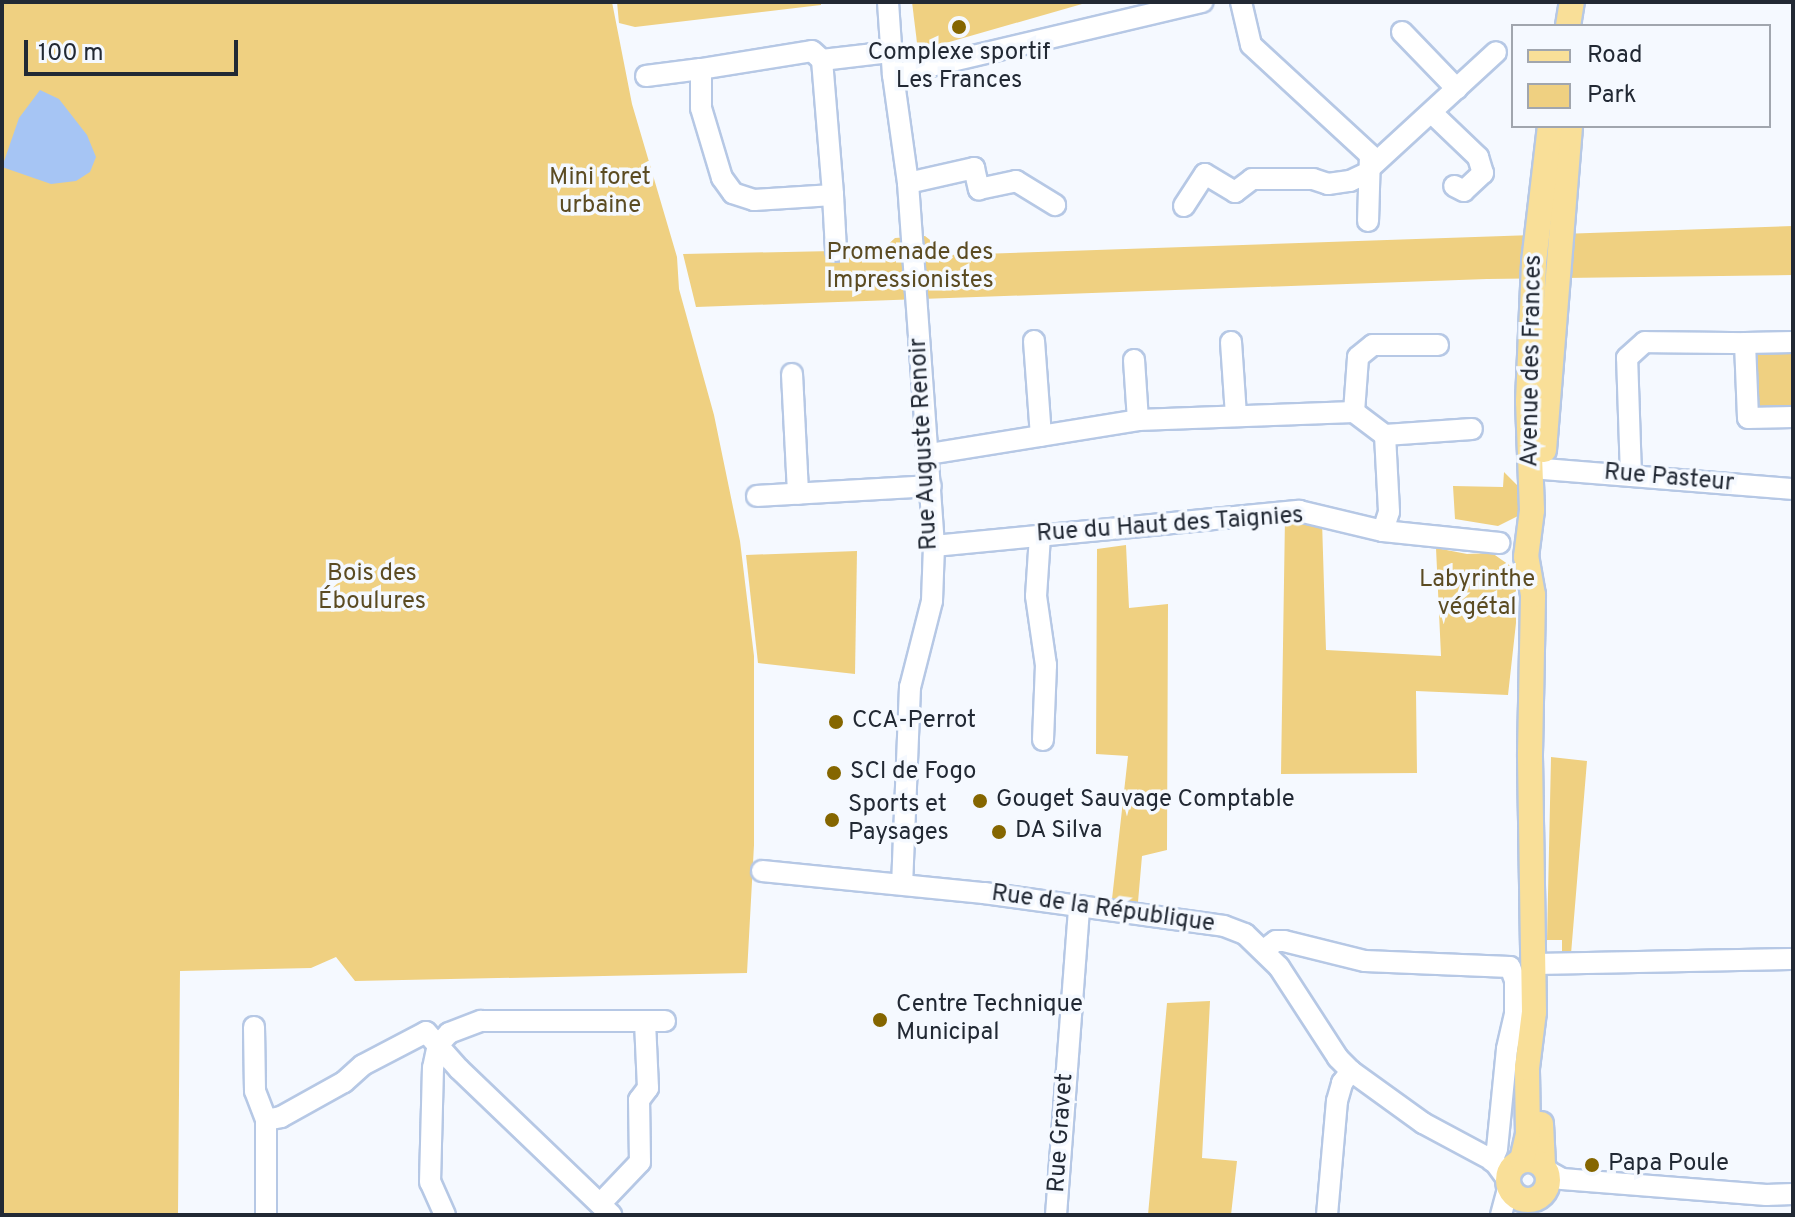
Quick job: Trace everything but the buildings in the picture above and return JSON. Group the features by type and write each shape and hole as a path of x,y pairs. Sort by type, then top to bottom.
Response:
{"main road":[{"path":"1568,24 1572,2"},
{"path":"1582,24 1585,2"},
{"name":"Avenue des Frances","path":"1537,474 1529,390 1534,262 1550,128"},
{"name":"Avenue des Frances","path":"1524,1186 1541,1052 1522,965 1530,754 1532,510 1570,128"}],"street":[{"name":"Rue Auguste Renoir","path":"888,2 890,52 908,183 934,546 932,601 910,687 902,884"},
{"path":"893,75 1202,2"},
{"path":"1241,2 1251,45 1370,155 1368,221"},
{"path":"1402,32 1457,89"},
{"path":"646,76 812,51 822,60 836,251"},
{"path":"822,60 890,52"},
{"path":"1184,206 1205,174 1235,192 1252,179 1313,179 1328,184 1350,181 1370,170 1496,52"},
{"path":"701,69 701,108 722,178 733,193 754,200 833,195"},
{"path":"1432,113 1478,157 1483,173 1464,191 1454,186"},
{"path":"908,183 974,168 979,189 1016,181 1055,205"},
{"path":"1034,341 1041,436"},
{"path":"1231,342 1236,415"},
{"path":"1631,476 1627,358 1645,342 1793,342"},
{"path":"1745,343 1748,418 1793,417"},
{"path":"1354,412 1358,357 1373,345 1438,345"},
{"path":"1134,360 1138,420"},
{"path":"792,374 798,494"},
{"path":"929,454 1138,420 1236,415 1354,412 1385,435 1472,429"},
{"path":"1383,531 1389,512 1385,435"},
{"name":"Rue Pasteur","path":"1537,474 1631,476 1793,489"},
{"path":"757,496 931,486"},
{"name":"Rue du Haut des Taignies","path":"934,546 1299,511 1383,531 1533,544"},
{"path":"1038,733 1046,665 1036,596 1040,536"},
{"name":"Rue de la République","path":"762,871 902,884 1200,920 1245,934 1279,967 1338,1058 1351,1071 1423,1123 1524,1186 1780,1202"},
{"name":"Rue Gravet","path":"1056,1215 1079,906"},
{"path":"1264,950 1276,941 1284,941 1365,961 1522,965 1793,959"},
{"name":"Avenue des Frances","path":"1522,965 1515,980 1515,1014 1507,1049 1497,1149 1524,1186"},
{"path":"266,1120 281,1117 344,1082 363,1065 426,1032 438,1045 605,1209 640,1162 639,1100 648,1088 655,1021 481,1021 449,1033 438,1045 433,1068 430,1182 445,1215"},
{"path":"254,1027 255,1091 266,1120 266,1215"},
{"path":"1327,1215 1337,1101 1342,1083 1351,1071"}],"green space":[{"name":"Bois des Éboulures","path":"2,2 612,2 632,104 677,257 679,289 714,415 740,541 754,656 754,845 747,973 355,981 336,957 311,968 180,971 178,1215 2,1215"},
{"path":"617,2 821,2 821,5 635,27 619,23"},
{"name":"Complexe sportif Les Frances","path":"912,2 1089,2 918,51"},
{"name":"Promenade des Impressionistes","path":"1793,226 1793,275 1487,279 696,307 683,254 882,250 895,238 925,236 949,255"},
{"path":"1745,342 1793,342 1793,417 1745,417"},
{"path":"1504,472 1519,487 1518,516 1498,526 1455,519 1453,486 1503,487"},
{"name":"Labyrinthe végétal","path":"1285,517 1322,521 1326,650 1441,656 1436,548 1467,554 1492,553 1512,567 1516,578 1516,623 1508,695 1416,691 1417,773 1281,774"},
{"path":"1126,545 1129,608 1168,604 1167,850 1142,856 1138,902 1112,899 1128,756 1096,754 1097,549"},
{"path":"857,551 855,674 758,663 746,555"},
{"path":"1551,757 1587,761 1571,954 1562,955 1562,940 1547,940"},
{"path":"1210,1001 1202,1158 1237,1161 1231,1215 1148,1215 1167,1003"}],"water":[{"path":"40,90 59,99 87,135 96,157 90,172 76,181 51,184 2,167 19,118"}],"place":[{"name":"Complexe sportif Les Frances","path":"959,27"},
{"name":"CCA-Perrot","path":"836,722"},
{"name":"SCI de Fogo","path":"834,773"},
{"name":"Gouget Sauvage Comptable","path":"980,801"},
{"name":"Sports et Paysages","path":"832,820"},
{"name":"DA Silva","path":"999,832"},
{"name":"Centre Technique Municipal","path":"880,1020"},
{"name":"Papa Poule","path":"1592,1165"}],"park label":[{"name":"Mini foret urbaine","path":"600,193"}]}
